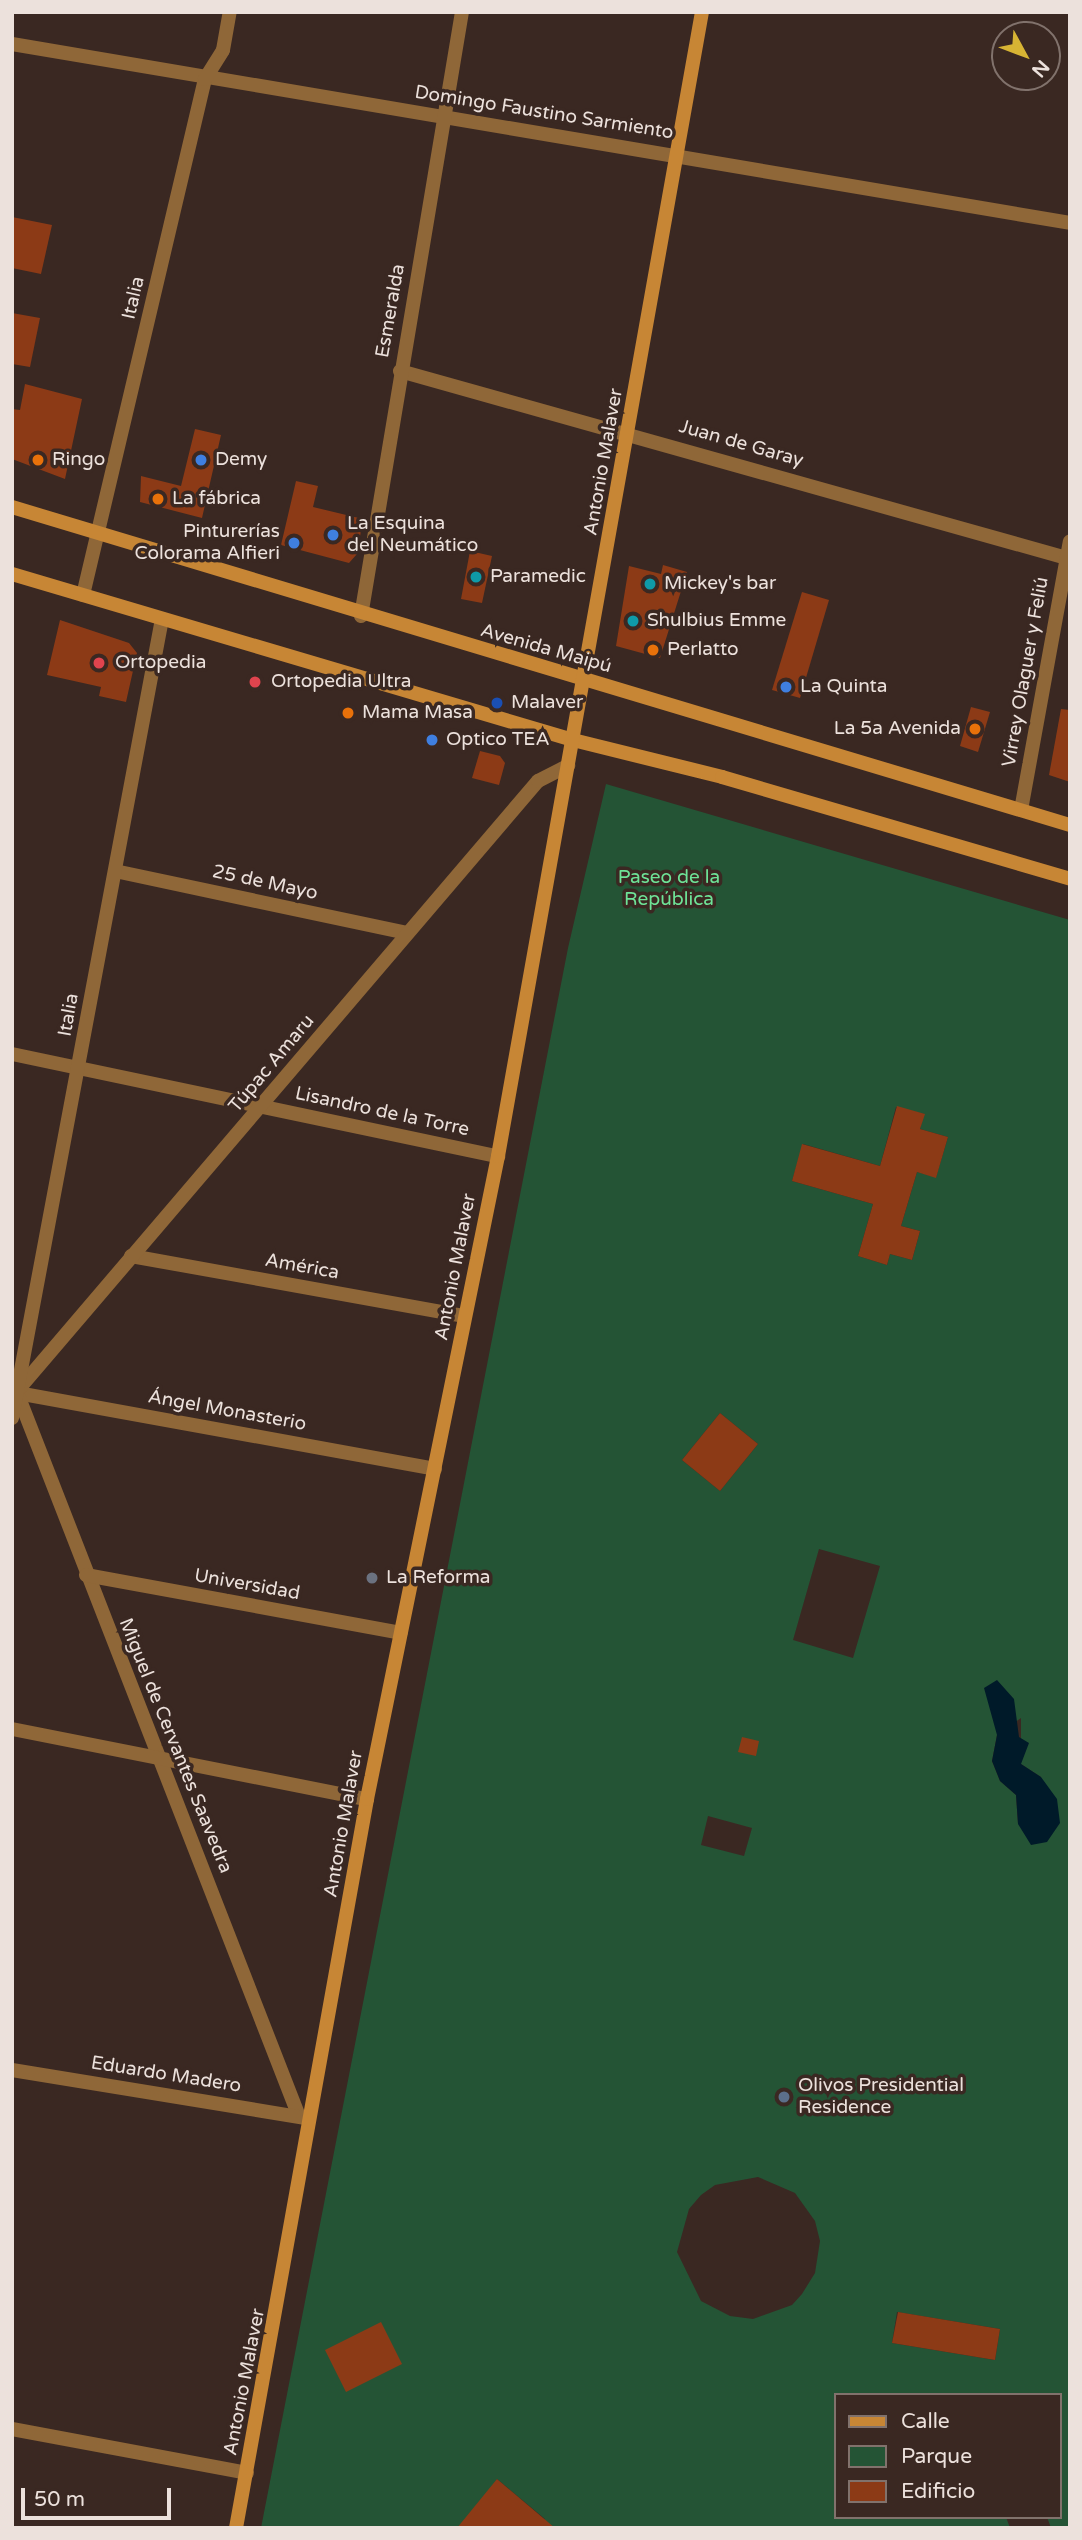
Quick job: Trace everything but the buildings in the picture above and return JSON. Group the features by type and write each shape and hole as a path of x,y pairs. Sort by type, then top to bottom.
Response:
{"street":[{"name":"Italia","path":"83,595 205,79 223,50 230,12"},
{"name":"Esmeralda","path":"361,616 461,12"},
{"name":"Antonio Malaver","path":"236,2528 313,2123 367,1799 498,1156 630,431 702,12"},
{"name":"Domingo Faustino Sarmiento","path":"12,44 205,79 677,154 1070,223"},
{"name":"Juan de Garay","path":"400,371 630,431 1068,559"},
{"name":"Avenida Maipú","path":"12,507 361,616 583,679 1070,825"},
{"name":"Virrey Olaguer y Feliú","path":"1021,810 1070,541"},
{"path":"12,573 573,740 722,777 1070,879"},
{"name":"Italia","path":"12,1418 14,1394 79,1067 162,619"},
{"name":"Túpac Amaru","path":"14,1394 538,781 568,766"},
{"name":"25 de Mayo","path":"115,872 406,933"},
{"name":"Lisandro de la Torre","path":"12,1054 498,1156"},
{"name":"América","path":"131,1256 465,1316"},
{"name":"Ángel Monasterio","path":"14,1394 435,1469"},
{"name":"Miguel de Cervantes Saavedra","path":"14,1394 160,1757 298,2114"},
{"name":"Universidad","path":"86,1575 401,1633"},
{"path":"12,1729 367,1799"},
{"name":"Eduardo Madero","path":"12,2070 298,2114 313,2123"},
{"path":"12,2429 247,2473"}],"green space":[{"name":"Paseo de la República","path":"606,784 1070,920 1070,2528 1051,2528 1048,2519 1061,2519 1061,2393 834,2393 834,2519 1007,2519 1010,2528 539,2528 545,2519 497,2479 483,2528 261,2528 568,948","holes":["896,1107 924,1114 920,1129 948,1137 936,1177 917,1172 901,1226 920,1231 912,1260 890,1254 887,1265 858,1256 873,1204 792,1181 803,1144 880,1166","720,1413 758,1444 720,1491 682,1460","819,1549 880,1566 853,1658 793,1640","1021,1718 1021,1764 1041,1777 1018,1824 1016,1795 1000,1781 992,1761 997,1735","708,1816 752,1828 744,1856 701,1845","758,2177 795,2193 815,2221 820,2241 815,2273 792,2305 753,2319 730,2316 701,2301 677,2252 689,2209 701,2195 715,2185","897,2312 1000,2329 995,2360 892,2343"]}],"water":[{"path":"997,1680 1014,1699 1019,1737 1029,1743 1021,1764 1041,1777 1057,1799 1060,1823 1047,1842 1031,1845 1018,1824 1016,1795 1000,1781 992,1761 997,1735 984,1688"}],"place":[{"name":"Ringo","path":"38,460"},
{"name":"Demy","path":"201,460"},
{"name":"La fábrica","path":"158,499"},
{"name":"La Esquina del Neumático","path":"333,535"},
{"name":"Pinturerías Colorama Alfieri","path":"294,543"},
{"name":"Paramedic","path":"476,577"},
{"name":"Mickey's bar","path":"650,584"},
{"name":"Shulbius Emme","path":"633,621"},
{"name":"Perlatto","path":"653,650"},
{"name":"Ortopedia","path":"99,663"},
{"name":"Ortopedia Ultra","path":"255,682"},
{"name":"La Quinta","path":"786,687"},
{"name":"Malaver","path":"497,703"},
{"name":"Mama Masa","path":"348,713"},
{"name":"La 5a Avenida","path":"975,729"},
{"name":"Optico TEA","path":"432,740"},
{"name":"La Reforma","path":"372,1578"},
{"name":"Olivos Presidential Residence","path":"784,2097"}]}
